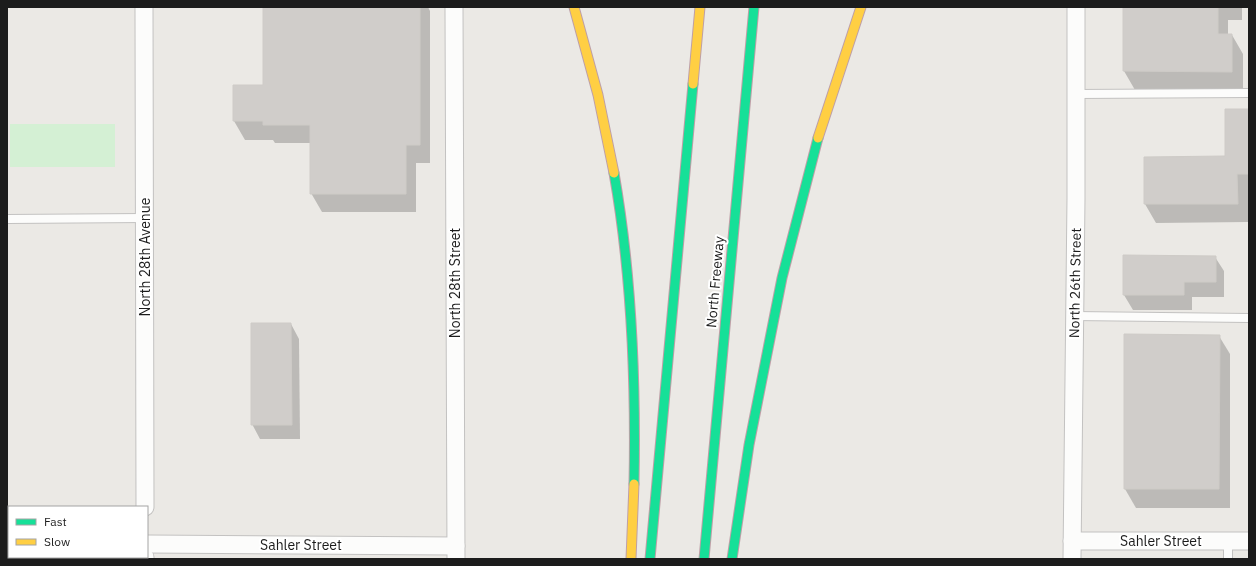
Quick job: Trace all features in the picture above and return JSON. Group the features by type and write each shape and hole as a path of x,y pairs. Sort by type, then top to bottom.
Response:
{"highway":[{"path":"574,7 589,57 606,130 616,189 628,281 634,384 631,559"},
{"path":"650,559 700,7"},
{"name":"North Freeway","path":"704,559 754,7"},
{"path":"732,559 749,445 782,278 818,138 862,7"}],"street":[{"name":"North 28th Avenue","path":"144,7 145,506"},
{"name":"North 28th Street","path":"454,7 456,552"},
{"name":"North 26th Street","path":"1072,559 1076,7"},
{"name":"Sahler Street","path":"1072,541 1249,540"},
{"name":"Sahler Street","path":"148,544 456,552"}],"lane":[{"path":"1076,94 1249,93"},
{"path":"7,219 144,218"},
{"path":"1074,316 1249,318"},
{"path":"1228,541 1228,559"}],"green space":[{"path":"10,124 115,124 115,167 10,167"}],"building":[{"path":"263,7 420,7 420,145 406,145 406,194 310,194 310,125 263,125 263,121 233,121 233,85 263,85"},
{"path":"1123,7 1218,7 1218,34 1232,34 1232,72 1123,71"},
{"path":"1225,109 1249,109 1249,174 1237,174 1238,204 1144,204 1144,157 1225,156"},
{"path":"1123,255 1216,256 1216,282 1184,282 1184,295 1123,295"},
{"path":"251,323 291,323 292,425 251,425"},
{"path":"1124,334 1220,335 1219,489 1124,489"}],"traffic: fast":[{"path":"704,559 754,7"},
{"path":"650,559 693,84"},
{"path":"732,559 749,445 782,278 818,138"},
{"path":"614,173 625,250 632,328 634,484"}],"traffic: slow":[{"path":"574,7 598,95 614,173"},
{"path":"693,84 700,7"},
{"path":"818,138 861,7"},
{"path":"631,559 634,484"}]}
